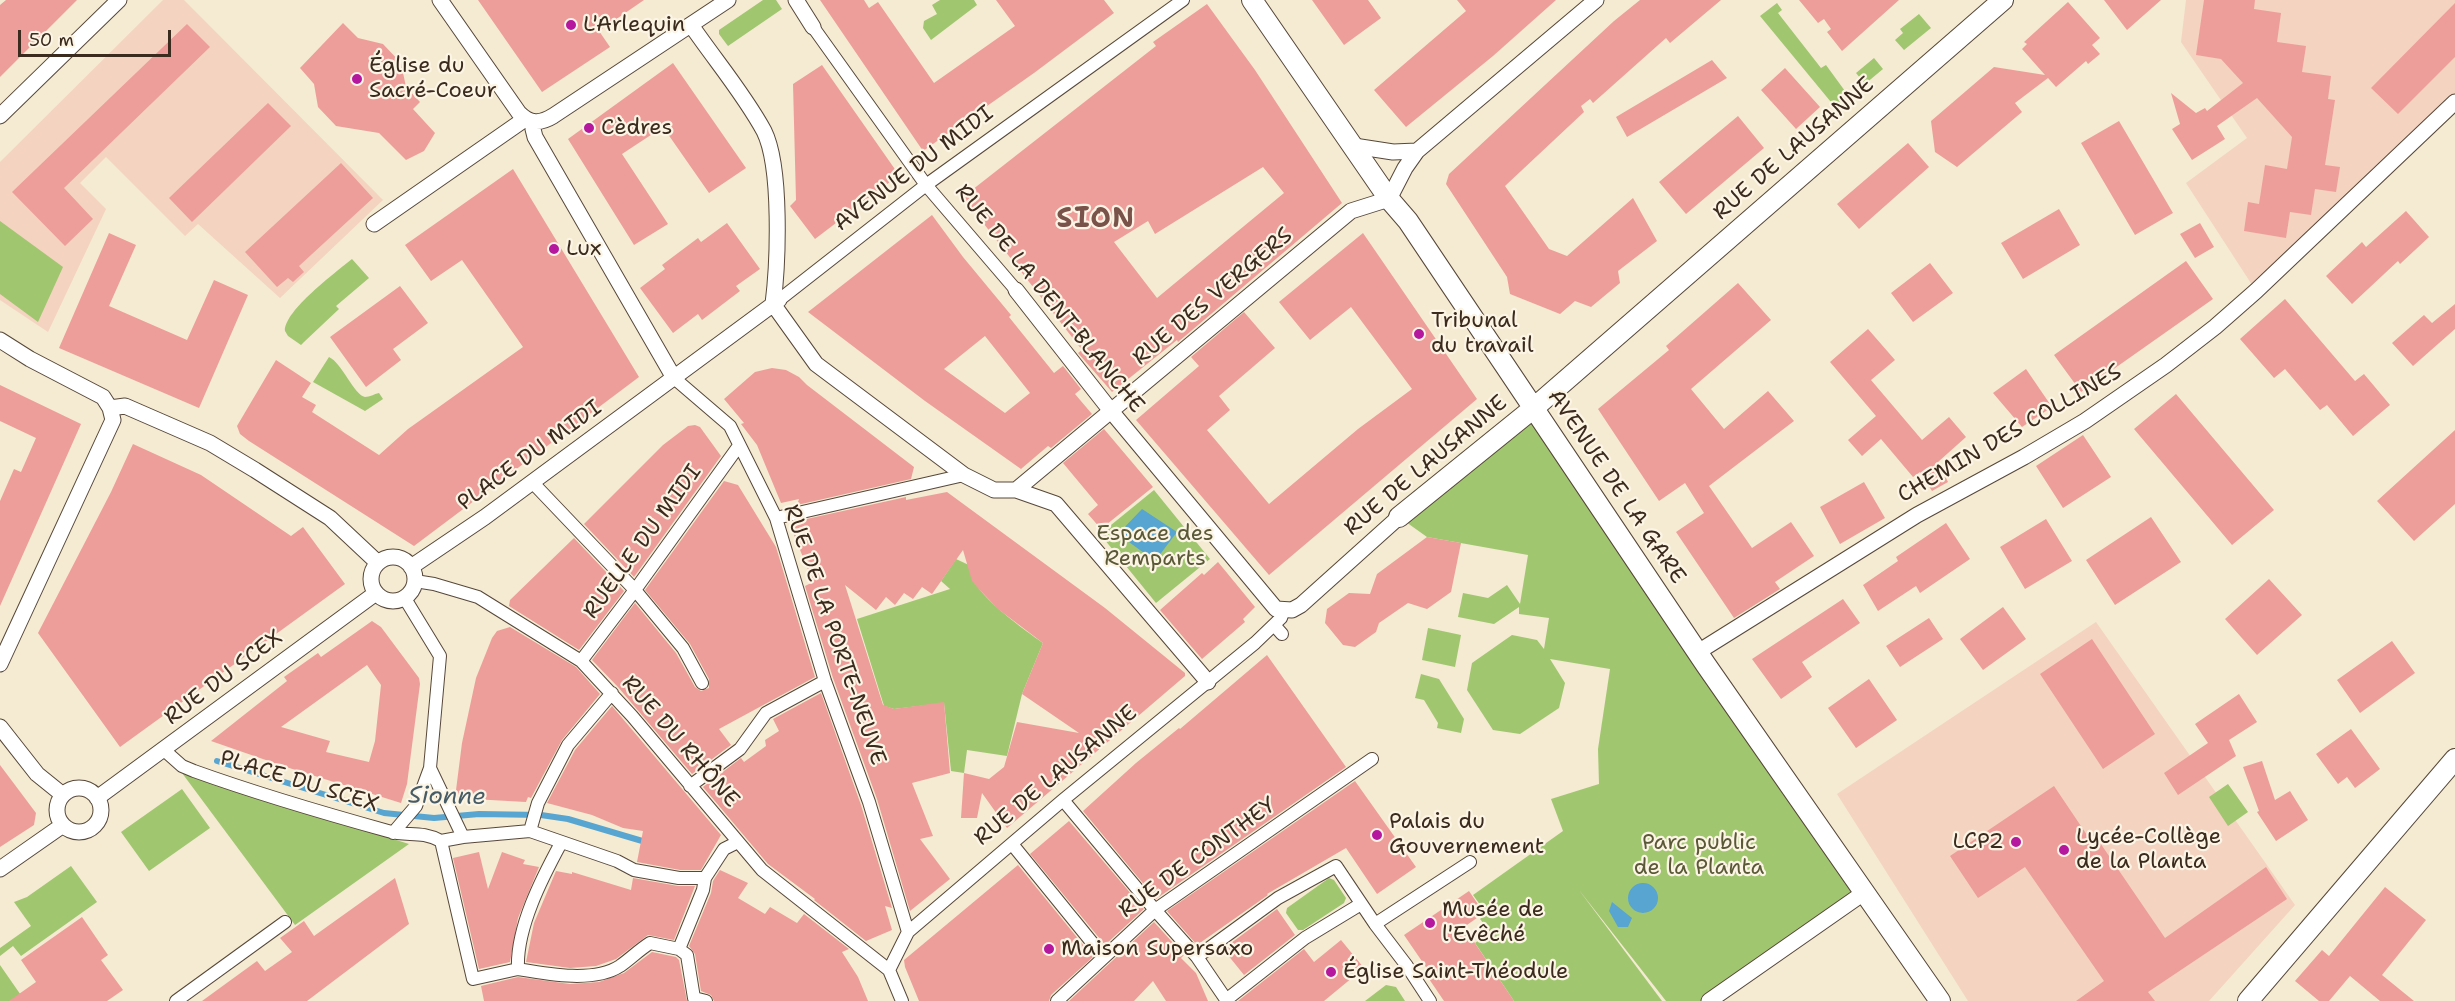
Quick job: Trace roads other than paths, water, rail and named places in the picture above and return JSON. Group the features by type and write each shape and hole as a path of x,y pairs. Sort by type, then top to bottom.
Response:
{"street":[{"path":"0,116 119,0"},
{"path":"440,0 530,121 534,137 674,378"},
{"path":"374,224 530,121 544,122 728,0"},
{"name":"RUE DE LA DENT-BLANCHE","path":"796,0 926,185 1016,290 1111,411 1267,600 1276,609 1284,610"},
{"name":"AVENUE DU MIDI","path":"674,378 926,185 1183,0"},
{"name":"AVENUE DE LA GARE","path":"1252,0 1389,199 1408,221 1698,652 1940,1001"},
{"path":"1389,199 1417,151 1596,0"},
{"name":"RUE DE LAUSANNE","path":"889,970 909,932 1063,800 1208,682 1278,629 1284,610 1292,610 1301,604 1399,517 1535,407 2003,0"},
{"path":"691,25 750,110 764,132 771,149 774,165 776,302 816,364 964,475 993,490 1016,490 1056,504 1208,682"},
{"name":"CHEMIN DES COLLINES","path":"1698,652 1898,526 2072,429 2166,365 2256,291 2455,102"},
{"path":"1354,146 1393,152 1417,151"},
{"name":"RUE DES VERGERS","path":"1016,490 1351,211 1389,199"},
{"path":"0,340 30,359 97,393 110,408 113,420 0,664"},
{"name":"RUE DE LA PORTE-NEUVE","path":"674,378 730,426 738,447 776,518 825,681 869,802 909,932"},
{"name":"PLACE DU MIDI","path":"413,574 674,378"},
{"path":"110,408 125,406 215,446 330,518 378,563"},
{"name":"RUELLE DU MIDI","path":"581,661 738,447"},
{"path":"776,518 964,475"},
{"path":"532,483 635,590 683,648 702,683"},
{"path":"396,557 402,559 413,574 409,593 404,597 390,600 376,593 371,582 371,575 378,563 384,559 396,557"},
{"name":"RUE DU RHÔNE","path":"413,574 434,584 478,597 581,661 612,693 762,870 889,970"},
{"name":"RUE DU SCEX","path":"97,798 376,593"},
{"path":"393,833 416,806 430,768 440,656 404,597"},
{"path":"690,786 740,749 766,712 825,681"},
{"path":"612,693 568,746 538,803 530,831 617,861 634,870 679,878 705,878"},
{"path":"0,727 37,774 63,795"},
{"name":"PLACE DU SCEX","path":"164,750 182,766 194,771 285,802 393,833 427,834 441,841 530,831"},
{"name":"RUE DE CONTHEY","path":"1057,1001 1155,910 1372,759"},
{"path":"2248,1001 2455,759"},
{"path":"430,768 463,837"},
{"path":"74,789 81,789 87,790 97,798 101,812 94,826 83,831 75,831 63,825 58,807 63,795 74,789"},
{"path":"1063,800 1197,957 1226,1000 1305,938 1362,904"},
{"path":"0,869 63,825"},
{"path":"441,841 473,979 518,969 558,976 595,975 618,968 650,943 679,949 687,955 694,998 706,1001"},
{"path":"679,949 703,890 705,878 724,849 738,842"},
{"path":"518,969 517,952 531,908 547,868 561,843"},
{"path":"1012,844 1103,956"},
{"path":"1375,924 1470,862"},
{"path":"1197,957 1278,898 1336,866 1430,1001"},
{"path":"1709,1001 1865,892"},
{"path":"176,1001 285,921"},
{"path":"889,970 902,1001"}],"water":[{"path":"1142,509 1177,532 1155,561 1118,534"},
{"path":"1643,883 1649,884 1657,892 1657,904 1649,912 1643,913 1637,912 1629,904 1628,898 1629,892 1637,884"},
{"path":"1612,902 1632,918 1628,927 1618,927 1609,911"}],"waterway":[{"name":"Sionne","path":"217,761 384,813 434,818 479,814 541,815 568,819 649,843"}],"place":[{"name":"L'Arlequin","path":"571,25"},
{"name":"Église du Sacré-Coeur","path":"357,79"},
{"name":"Cèdres","path":"589,128"},
{"name":"Lux","path":"554,249"},
{"name":"Tribunal du travail","path":"1419,334"},
{"name":"Palais du Gouvernement","path":"1377,835"},
{"name":"LCP2","path":"2016,842"},
{"name":"Lycée-Collège de la Planta","path":"2064,850"},
{"name":"Musée de l'Evêché","path":"1430,923"},
{"name":"Maison Supersaxo","path":"1049,949"},
{"name":"Église Saint-Théodule","path":"1331,972"}],"district":[{"name":"SION","path":"1096,220"}],"park label":[{"name":"Espace des Remparts","path":"1155,546"},
{"name":"Parc public de la Planta","path":"1699,856"}]}
